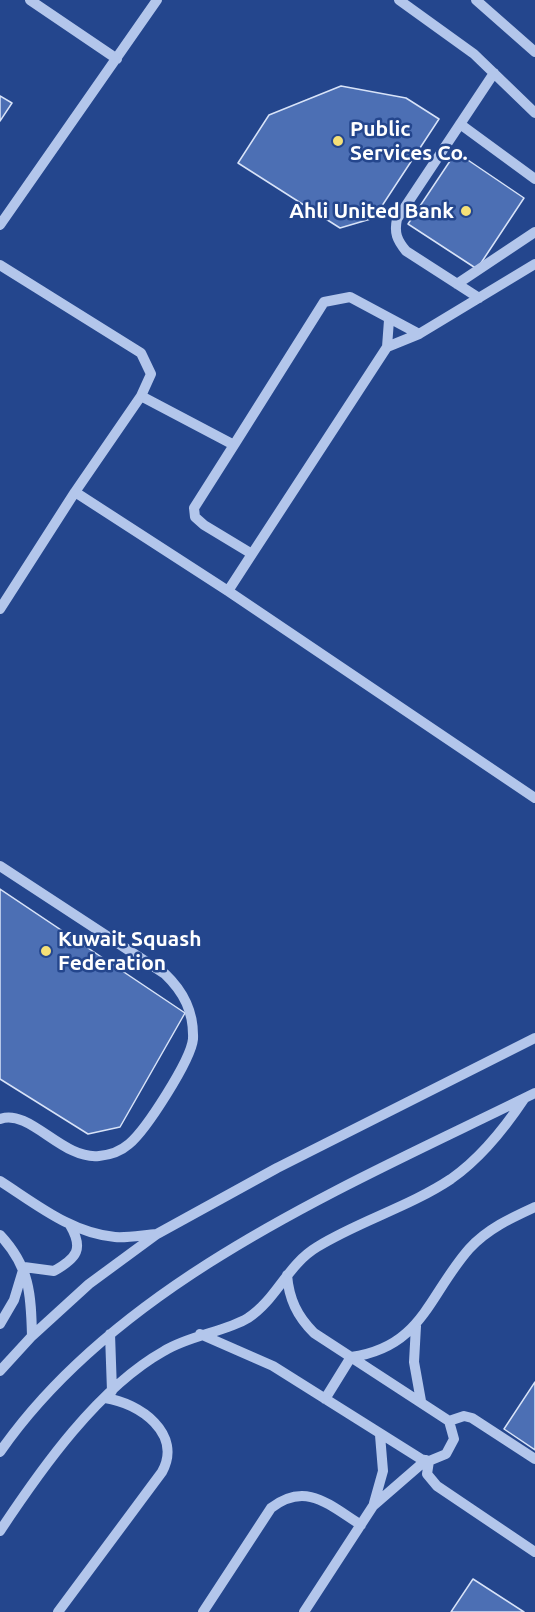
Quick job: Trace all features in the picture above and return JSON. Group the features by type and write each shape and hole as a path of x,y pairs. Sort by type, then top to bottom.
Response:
{"street":[{"path":"30,0 117,59"},
{"path":"0,225 157,0"},
{"path":"399,0 474,54 535,113"},
{"path":"476,0 530,41 535,52"},
{"path":"479,298 406,251 398,242 395,231 397,219 494,73"},
{"path":"460,124 535,179"},
{"path":"457,284 535,232"},
{"path":"387,347 419,334 535,264"},
{"path":"0,265 141,353 151,374 141,396 75,492 0,609"},
{"path":"252,554 204,525 195,517 194,508 324,302 350,297 389,320 419,334"},
{"path":"228,591 387,347 389,320"},
{"path":"141,396 234,445"},
{"path":"75,492 228,591 535,798"},
{"path":"0,866 165,974 179,987 188,1004 193,1022 193,1041 188,1059 140,1133 116,1152 86,1157 72,1152 15,1117 0,1119"},
{"path":"0,1371 32,1336 89,1284 157,1234 267,1173 535,1038"},
{"path":"0,1452 56,1384 110,1335 164,1292 291,1215 535,1094"},
{"path":"0,1531 45,1468 108,1395 146,1362 200,1334 246,1319 276,1293 287,1275 316,1247 449,1180 491,1143 524,1099"},
{"path":"0,1181 70,1225 91,1233 117,1237 157,1234"},
{"path":"325,1399 351,1357 387,1348 416,1326 468,1250 482,1236 498,1225 535,1207"},
{"path":"24,1267 54,1271 72,1260 77,1250 78,1238 70,1225"},
{"path":"0,1235 13,1249 24,1267 30,1290 32,1336"},
{"path":"0,1324 14,1300 24,1267"},
{"path":"287,1275 292,1302 305,1324 449,1421 454,1439 452,1447 446,1454 428,1461 373,1506"},
{"path":"416,1326 414,1362 421,1401"},
{"path":"200,1334 265,1361 380,1434 428,1461"},
{"path":"108,1395 110,1335"},
{"path":"58,1612 157,1479 168,1456 167,1444 162,1431 140,1409 108,1395"},
{"path":"449,1421 464,1416 472,1418 535,1460"},
{"path":"304,1612 373,1506 382,1471 380,1434"},
{"path":"428,1461 428,1473 437,1486 535,1552"},
{"path":"203,1612 271,1508 281,1501 293,1496 313,1497 361,1526"}],"building":[{"name":"Public Services Co.","path":"341,86 406,98 439,119 374,218 340,228 238,163 269,115"},
{"path":"0,96 12,103 0,121"},
{"name":"Ahli United Bank","path":"456,152 524,198 477,269 408,224"},
{"name":"Kuwait Squash Federation","path":"0,889 185,1013 120,1127 88,1134 0,1079"},
{"path":"535,1382 535,1450 504,1429"},
{"path":"473,1579 524,1612 451,1612"}],"place":[{"name":"Public Services Co.","path":"338,141"},
{"name":"Ahli United Bank","path":"466,211"},
{"name":"Kuwait Squash Federation","path":"46,951"}]}
